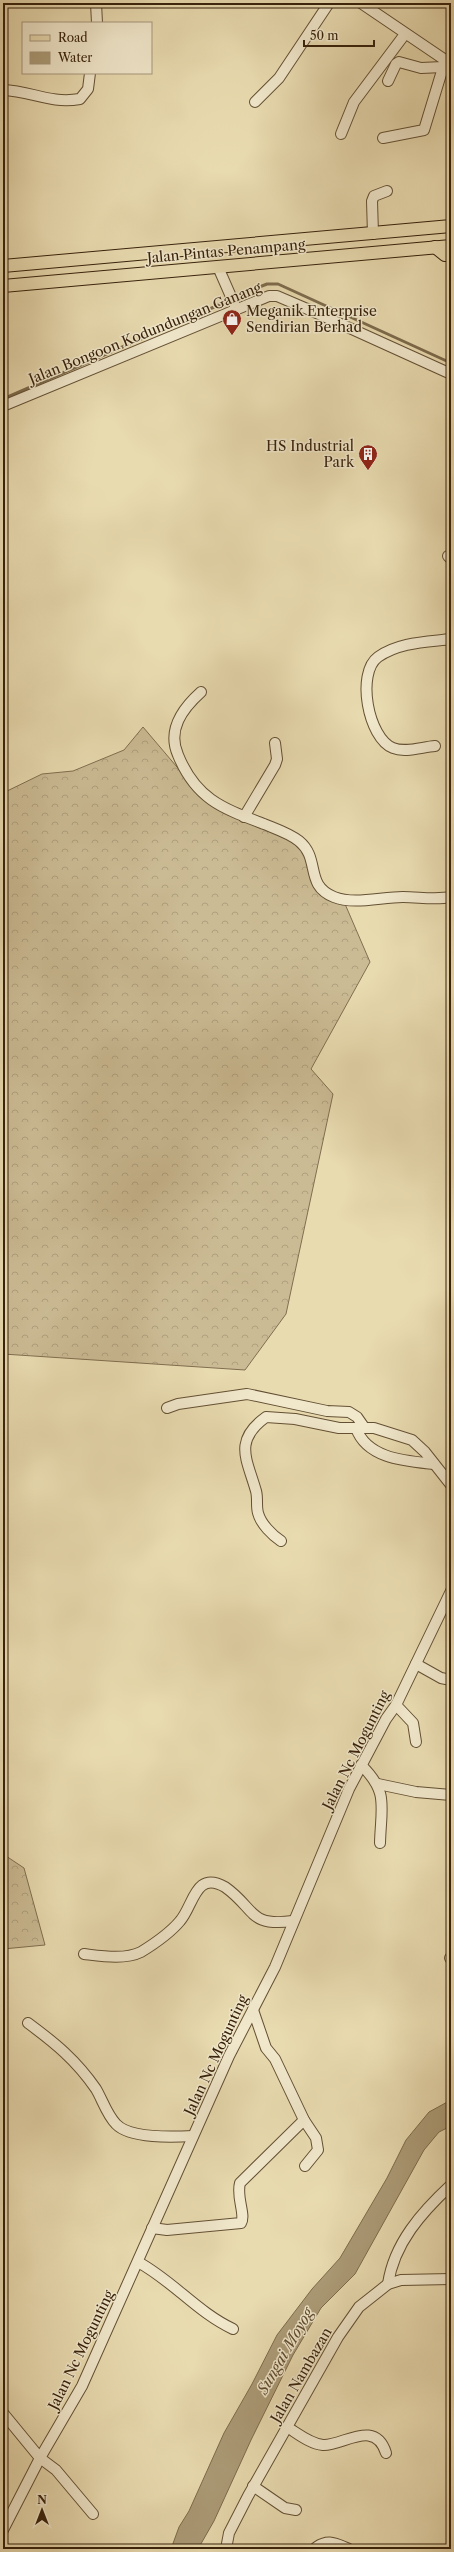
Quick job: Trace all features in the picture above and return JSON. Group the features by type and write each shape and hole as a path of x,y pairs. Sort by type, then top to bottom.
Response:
{"main road":[{"name":"Jalan Pintas Penampang","path":"3,266 451,226"},
{"name":"Jalan Pintas Penampang","path":"3,286 451,246"},
{"path":"435,247 445,255 451,255"}],"street":[{"path":"96,3 97,22"},
{"path":"256,102 279,78 329,3"},
{"path":"361,3 446,64"},
{"path":"341,134 354,102 405,34"},
{"path":"388,81 396,64 399,62 421,68 446,64"},
{"path":"383,138 424,130 446,64"},
{"path":"3,90 23,91 49,100 80,99 88,89 90,74"},
{"path":"372,234 372,201 374,196 387,191"},
{"path":"218,267 236,308"},
{"name":"Jalan Bongoon Kodundungan Ganang","path":"3,406 260,298 277,296 451,374"},
{"path":"435,746 401,750 391,748 381,738 375,727 367,697 368,669 378,656 398,647 451,639"},
{"path":"200,692 177,720 173,738 175,748 188,777 201,793 223,809 292,836 305,847 312,857 315,883 333,896 356,900 376,898 433,899 451,897"},
{"path":"244,817 275,765 277,759 275,743"},
{"path":"167,1408 178,1404 247,1394 327,1411 349,1412 357,1417 364,1442 379,1453 409,1462 434,1464"},
{"path":"281,1541 273,1536 258,1512 256,1491 250,1477 244,1450 251,1429 266,1417 296,1419 339,1428 360,1428 412,1440 451,1485"},
{"name":"Jalan Nc Mogunting","path":"3,2530 40,2458 82,2386 229,2056 275,1967 293,1921 361,1765 386,1719 396,1705 451,1591"},
{"path":"416,1664 441,1678 451,1680"},
{"path":"396,1705 413,1723 416,1742"},
{"path":"361,1765 378,1784 381,1791 380,1843"},
{"path":"378,1784 416,1792 451,1795"},
{"path":"84,1954 126,1956 141,1952 179,1922 196,1891 207,1883 219,1883 225,1887 261,1920 276,1924 293,1921"},
{"path":"253,2010 266,2048 280,2070 304,2120 316,2138 318,2150 305,2166"},
{"path":"28,2023 66,2051 96,2089 116,2124 141,2134 163,2137 194,2136"},
{"path":"152,2228 167,2230 241,2223 243,2214 237,2193 240,2183 304,2120"},
{"path":"388,2284 390,2270 399,2250 420,2214 451,2185"},
{"path":"138,2262 165,2279 211,2317 233,2329"},
{"name":"Jalan Nambazan","path":"226,2549 230,2532 253,2486 348,2321 367,2299 388,2284 414,2278 451,2279"},
{"path":"3,2413 40,2458 56,2470 93,2514"},
{"path":"287,2427 314,2443 322,2445 348,2437 374,2437 383,2444 386,2453"},
{"path":"253,2486 286,2508 296,2510"},
{"path":"314,2549 325,2541 331,2541 349,2549"}],"green space":[{"path":"143,727 205,800 286,838 306,853 322,888 342,897 370,962 311,1069 333,1094 286,1314 245,1370 3,1354 3,793 42,774 73,771 124,750"},
{"path":"3,1854 24,1868 45,1945 3,1949"}],"water":[{"name":"Sungai Moyog","path":"451,2100 451,2126 439,2132 424,2150 355,2274 321,2308 293,2355 251,2440 214,2521 198,2549 171,2549 179,2527 189,2511 224,2433 252,2384 277,2335 312,2289 340,2258 387,2178 406,2140 429,2112"}],"waterway":[{"path":"242,294 267,284 278,284 451,363"},
{"path":"3,399 221,304"}],"place":[{"name":"Meganik Enterprise Sendirian Berhad","path":"232,336"},
{"name":"HS Industrial Park","path":"368,471"}]}
